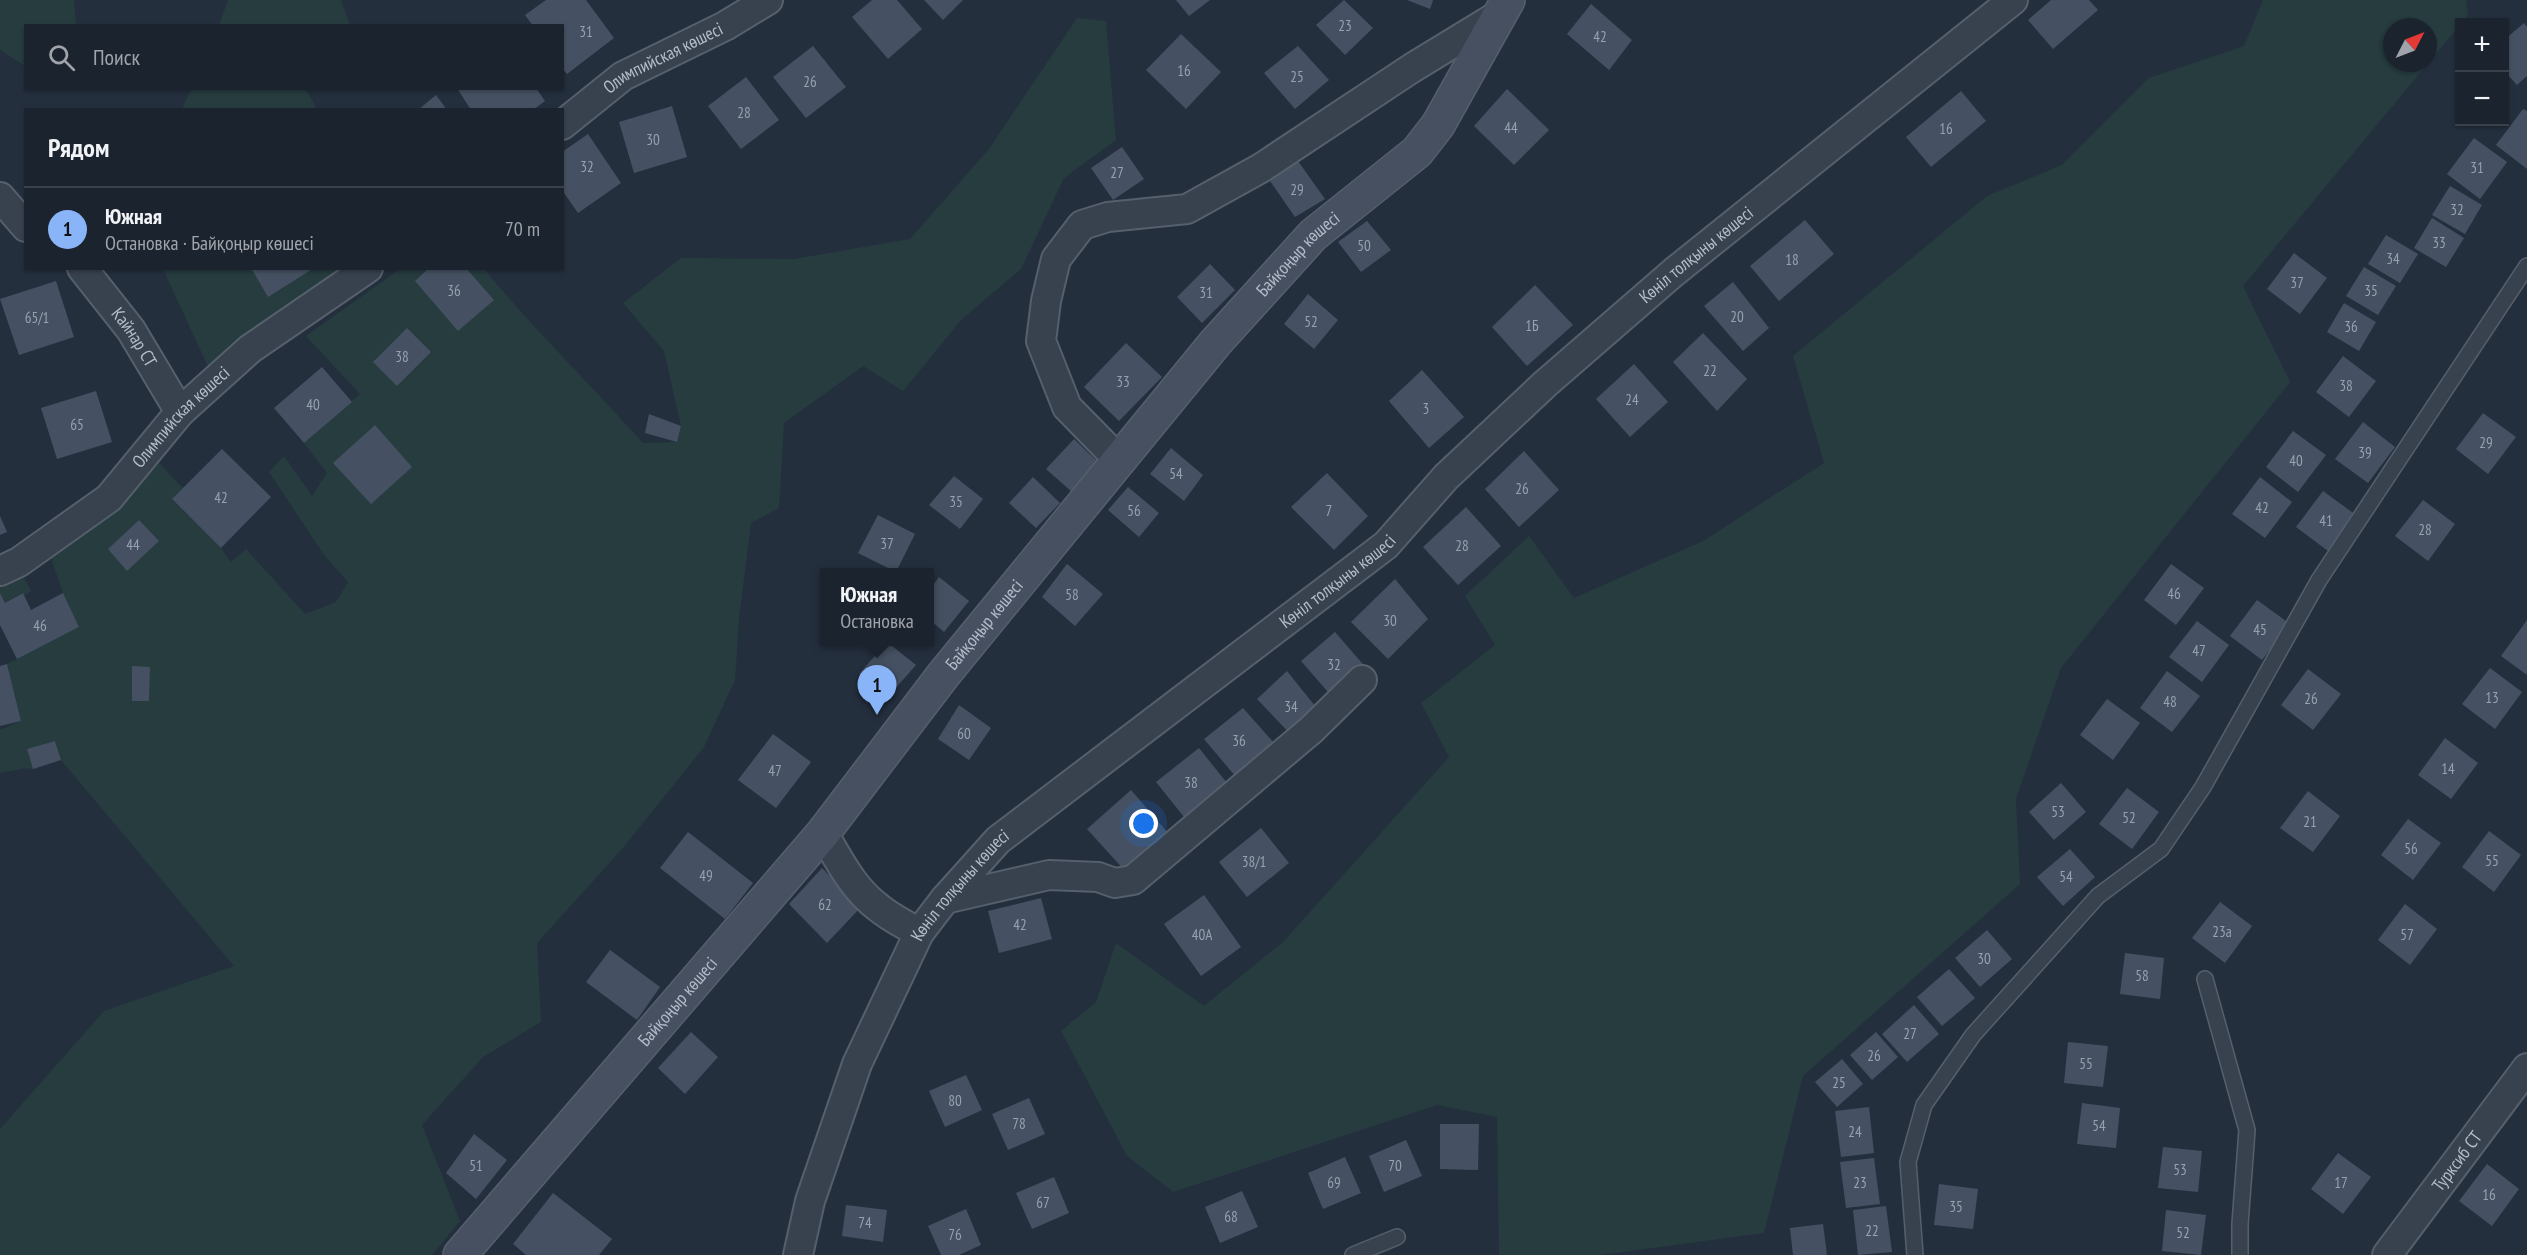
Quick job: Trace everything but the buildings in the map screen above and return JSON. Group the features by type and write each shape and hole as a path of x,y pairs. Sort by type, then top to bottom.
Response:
{"street":[{"name":"Олимпийская көшесі","path":"564,122 623,76 725,26 768,0"},
{"name":"Көніл толқыны көшесі","path":"798,1255 810,1201 857,1064 919,933 945,899 998,840 1386,545 1446,477 1553,376 1674,272 2013,0"},
{"path":"1119,460 1067,407 1041,341 1046,301 1056,259 1082,225 1108,217 1187,209 1261,168 1504,8"},
{"name":"Байқоңыр көшесі","path":"460,1255 823,833 944,674 1216,342 1313,235 1417,153 1438,125 1504,8"},
{"path":"0,197 24,225"},
{"name":"Кайнар СТ","path":"84,270 131,330 180,412"},
{"name":"Олимпийская көшесі","path":"0,571 19,562 109,498 180,412 250,349 365,270"},
{"path":"945,899 1049,874 1098,878 1115,883 1133,880 1311,730 1362,680"},
{"path":"823,833 845,872 860,891 879,909 919,933"},
{"name":"Турксиб СТ","path":"2387,1255 2527,1068"}],"lane":[{"path":"1915,1255 1908,1162 1924,1104 1973,1035 2098,896 2161,849 2203,787 2319,580 2527,266"},
{"path":"2205,979 2247,1130 2240,1255"},
{"path":"1353,1255 1397,1237"}],"green space":[{"path":"0,0 74,0 76,24 24,24 24,65 0,50"},
{"path":"228,0 341,0 350,24 219,24"},
{"path":"2263,0 2466,0 2468,16 2455,18 2455,31 2437,52 2437,18 2383,18 2383,72 2421,72 2243,286 2290,382 2061,668 2016,799 2020,884 1803,1076 1764,1233 1600,1255 1499,1255 1497,1117 1437,1105 1173,1192 1127,1156 1061,1031 1096,1002 1116,943 1204,1006 1284,941 1449,757 1421,703 1495,645 1465,596 1529,536 1574,598 1703,541 1824,463 1793,356 1987,196 2062,165 2149,78 2244,46"},
{"path":"1077,18 1106,21 1116,140 1064,178 1021,269 961,320 903,391 863,366 784,423 779,508 751,523 739,619 735,680 704,747 622,849 537,943 541,1022 483,1057 422,1125 460,1221 432,1255 0,1255 0,1129 104,1011 234,966 61,760 55,741 27,749 33,769 26,768 0,773 0,730 21,721 7,664 79,627 63,593 50,555 87,528 159,463 183,488 172,500 221,548 231,562 246,549 305,614 336,602 348,582 324,555 269,472 284,456 312,496 327,473 304,443 360,394 306,336 399,270 485,270 643,443 677,442 681,426 664,351 623,303 681,258 794,259 910,239 989,149","holes":["132,667 150,667 149,701 132,701"]},
{"path":"191,90 306,90 316,108 182,108"},
{"path":"163,270 352,270 209,369"},
{"path":"22,574 31,591 24,596 22,593 5,603 0,593 0,584"}],"place":[{"name":"Южная","path":"877,715"}]}
